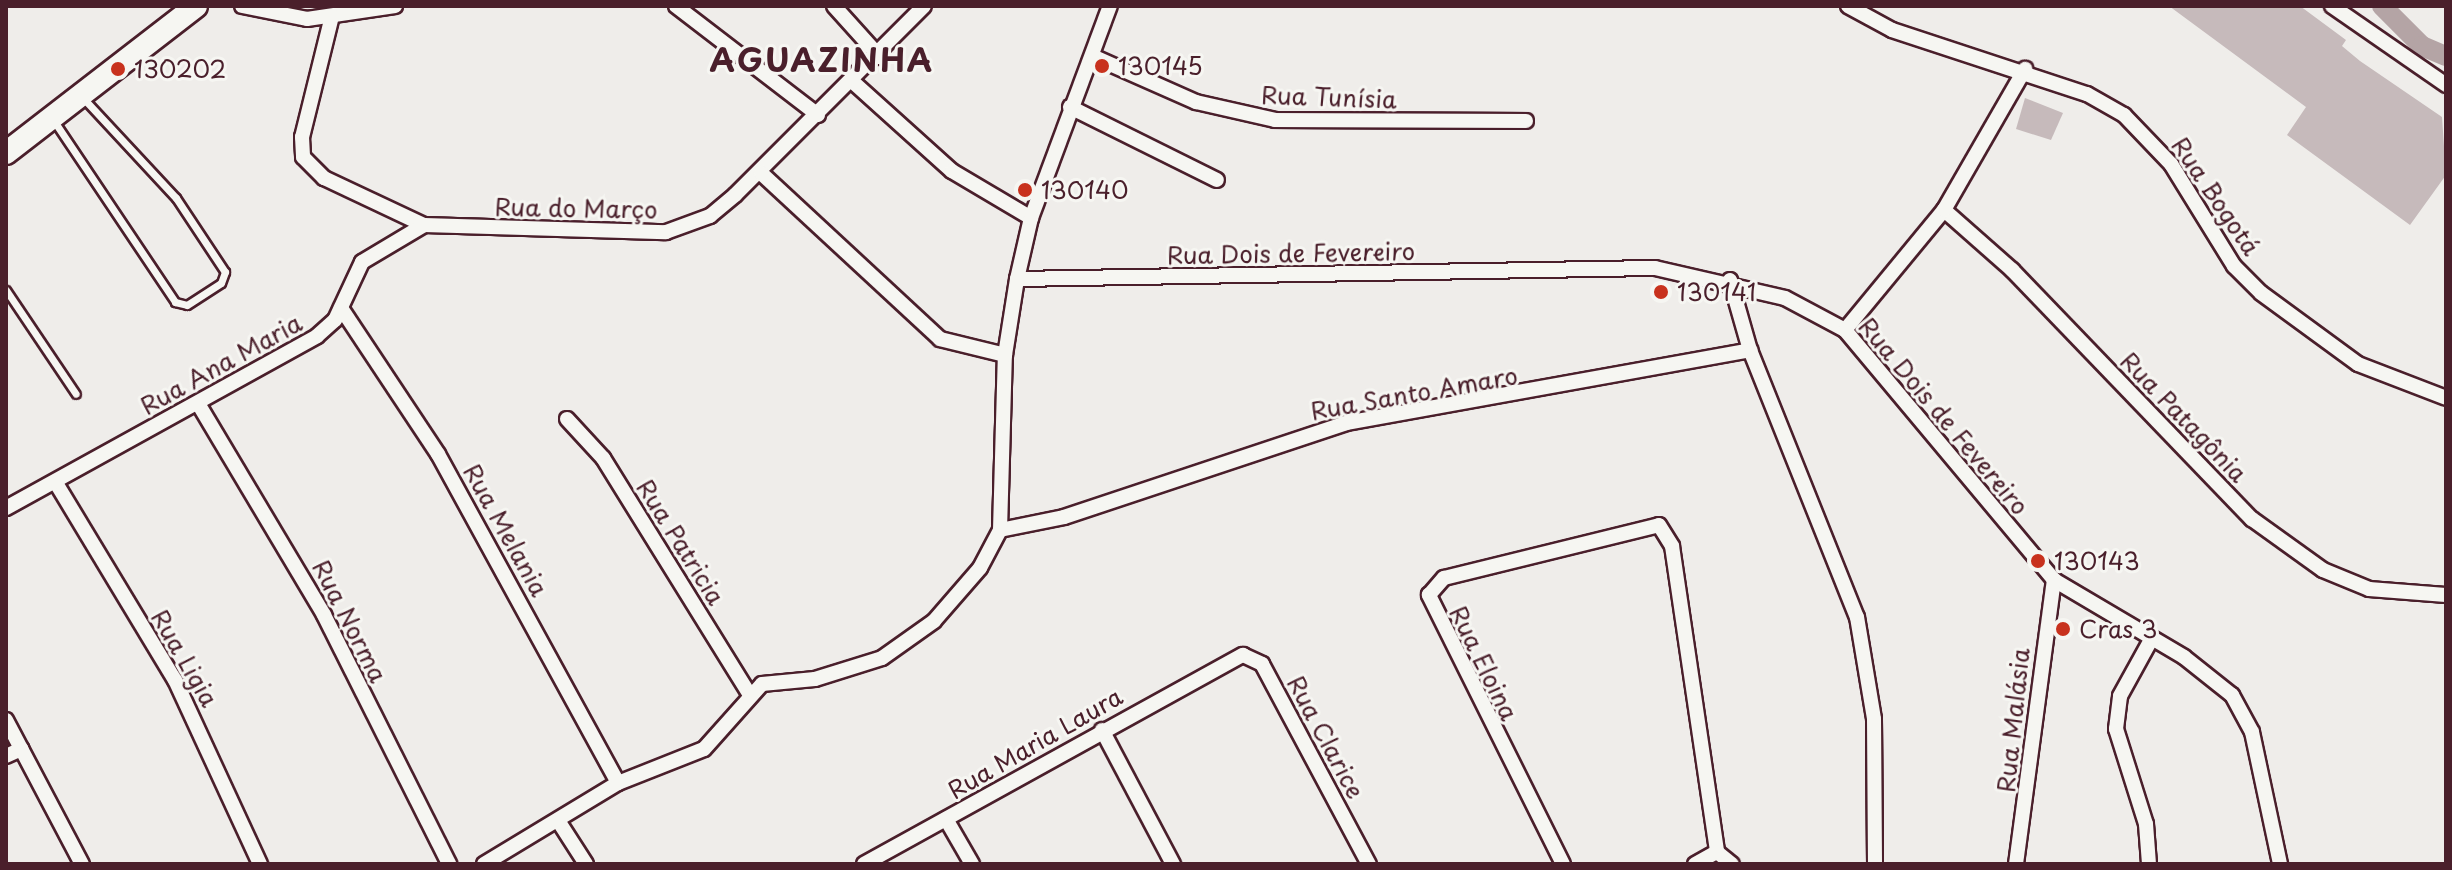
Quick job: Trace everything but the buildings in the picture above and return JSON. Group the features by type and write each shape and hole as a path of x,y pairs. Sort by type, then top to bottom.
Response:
{"main road":[{"path":"6,153 83,98 196,6"}],"street":[{"path":"242,6 293,17 332,16 395,6"},
{"path":"676,6 818,115"},
{"path":"834,6 880,57"},
{"path":"484,864 559,822 618,783 704,749 750,695 776,679 815,679 882,658 962,590 1000,530 1005,355 1031,218 1110,6"},
{"name":"Rua Bogotá","path":"1848,6 1928,42 2025,69 2087,94 2149,136 2234,266 2261,293 2358,364 2446,398"},
{"path":"2332,6 2446,85"},
{"name":"Rua do Março","path":"332,16 303,157 324,178 424,225 666,232 710,216 761,173 880,57 919,8"},
{"name":"Rua Tunísia","path":"1092,56 1196,102 1275,120 1526,121"},
{"path":"1845,330 1944,210 2025,69"},
{"path":"853,82 952,171 1031,218"},
{"path":"1070,107 1217,180"},
{"path":"761,173 940,339 1005,355"},
{"name":"Rua Patagônia","path":"1944,210 2012,270 2252,519 2323,570 2369,589 2426,597 2446,595"},
{"name":"Rua Ana Maria","path":"6,508 199,405 317,336 341,308 362,262 424,225"},
{"name":"Rua Dois de Fevereiro","path":"1017,279 1655,268 1730,280 1845,330 2054,580 2217,679 2244,713 2280,864"},
{"path":"1730,280 1750,350 1857,617 1874,719 1875,864"},
{"name":"Rua Melania","path":"341,308 438,454 618,783"},
{"name":"Rua Santo Amaro","path":"1000,530 1064,517 1346,423 1478,405 1750,350"},
{"name":"Rua Norma","path":"199,405 295,561 449,864"},
{"name":"Rua Patricia","path":"567,419 603,458 750,695"},
{"name":"Rua Ligia","path":"56,483 175,680 260,864"},
{"name":"Rua Eloina","path":"1563,864 1429,595 1444,578 1650,526 1666,527 1672,546 1717,852"},
{"name":"Rua Malásia","path":"2016,864 2054,580"},
{"path":"2149,864 2146,824 2116,729 2120,696 2152,638"},
{"name":"Rua Clarice","path":"1228,659 1243,655 1262,664 1369,864"},
{"name":"Rua Maria Laura","path":"864,864 1228,659"},
{"path":"6,720 82,864"},
{"path":"1102,730 1173,864"},
{"path":"6,756 21,749"},
{"path":"946,819 972,864"},
{"path":"559,822 586,864"},
{"path":"1695,864 1717,852 1732,864"}],"lane":[{"path":"52,119 175,302 187,305 221,283 225,272 176,198 83,98"},
{"path":"6,290 76,394"}],"waterway":[{"path":"2382,6 2422,46 2446,56"}],"place":[{"name":"130145","path":"1102,66"},
{"name":"130202","path":"118,69"},
{"name":"130140","path":"1025,190"},
{"name":"130141","path":"1661,292"},
{"name":"130143","path":"2038,561"},
{"name":"Cras 3","path":"2063,629"}],"district":[{"name":"AGUAZINHA","path":"822,59"}]}
